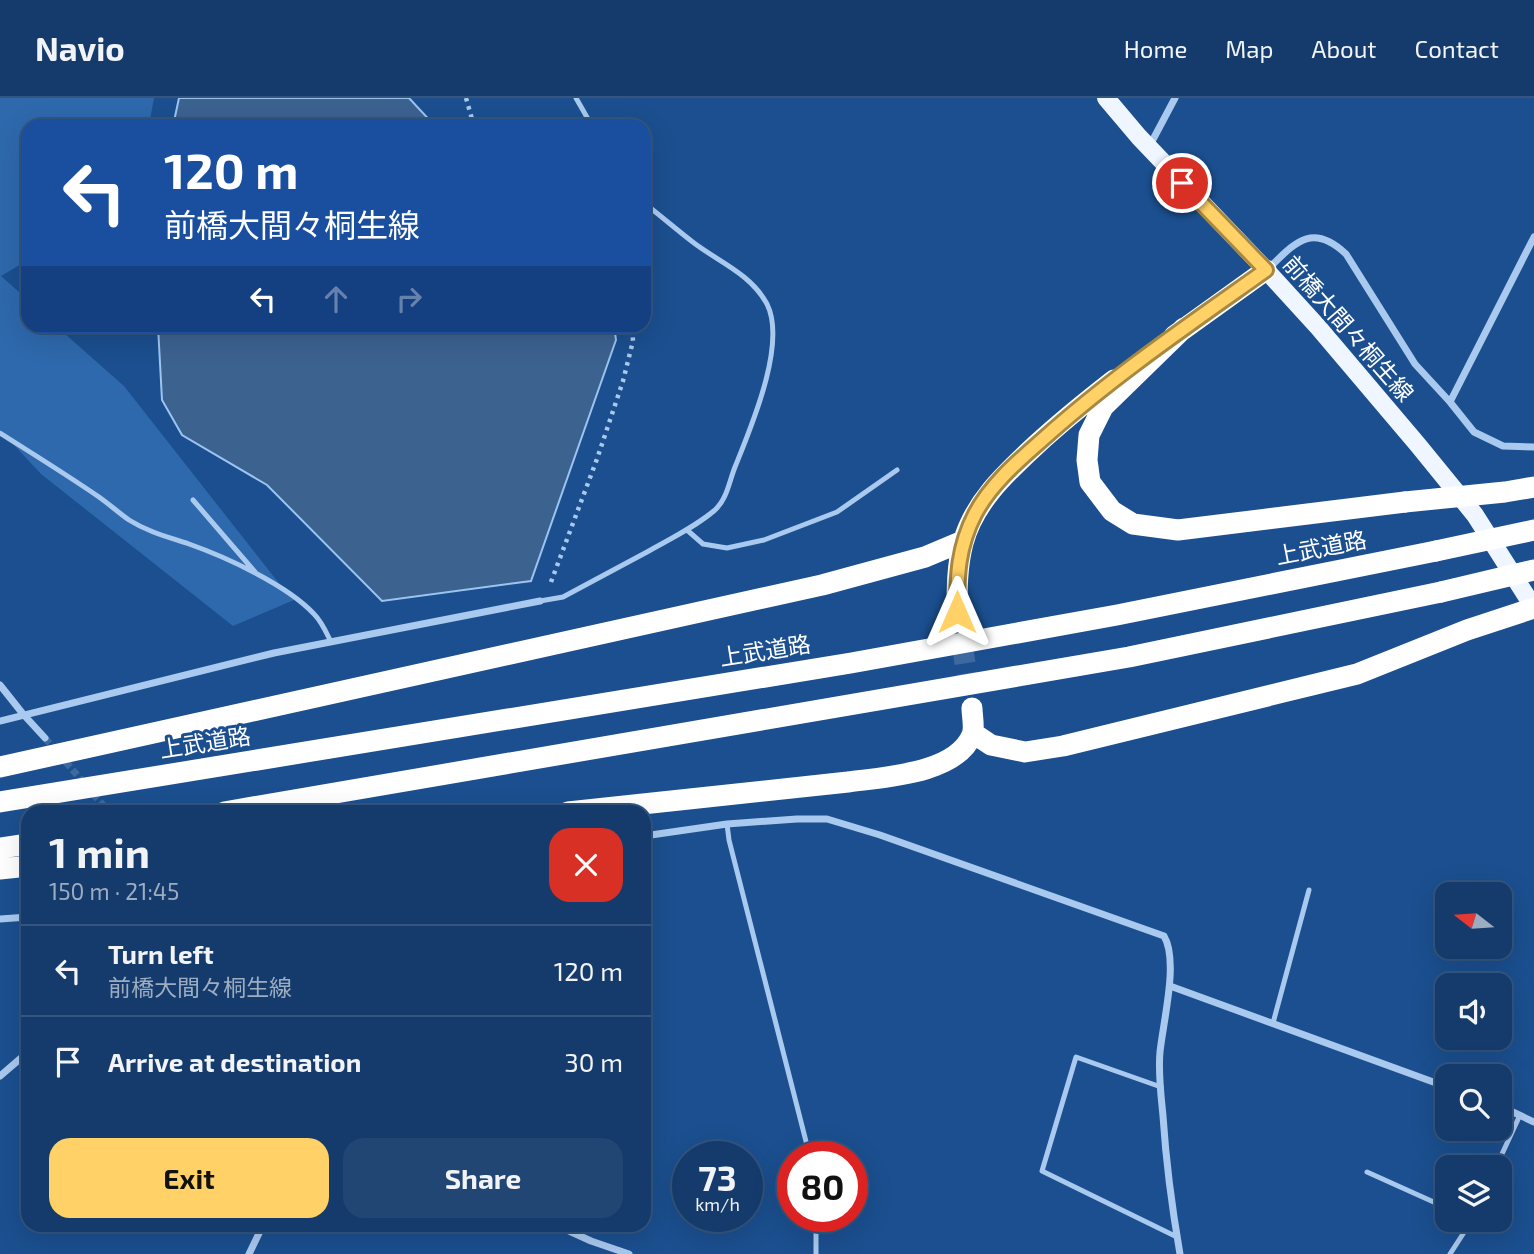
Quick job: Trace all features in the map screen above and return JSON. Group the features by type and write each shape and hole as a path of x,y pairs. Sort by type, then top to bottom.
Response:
{"highway":[{"path":"957,612 957,576 963,541 975,514 991,489 1074,411 1266,270"},
{"path":"1184,328 1102,407 1089,435 1087,460 1090,482 1112,511 1133,524 1178,530 1534,487"},
{"name":"上武道路","path":"0,802 851,663 1117,615 1534,530"},
{"path":"0,766 822,585 925,557 963,541"},
{"path":"265,805 1129,657 1534,570"},
{"path":"973,733 991,745 1025,752 1063,746 1357,674 1467,630 1534,608"},
{"path":"632,805 890,777 929,768 954,758 964,748 973,733 972,708"},
{"path":"0,848 21,845"},
{"path":"0,869 21,867"}],"main road":[{"name":"前橋大間々桐生線","path":"1105,98 1318,327 1475,515 1534,608"}],"street":[{"path":"1149,148 1175,98"},
{"path":"1450,402 1534,237"},
{"path":"1266,270 1297,241 1317,238 1340,247 1415,364 1474,432 1503,446 1534,447"},
{"path":"0,721 274,653 540,601"},
{"path":"0,685 45,738"},
{"path":"651,835 727,824 827,819 880,835 1164,936 1169,944 1170,986 1160,1054 1161,1087 1164,1139 1180,1254"},
{"path":"0,919 21,917"},
{"path":"1170,986 1435,1083"},
{"path":"0,1076 21,1058"},
{"path":"1512,1111 1534,1122"},
{"path":"248,1254 257,1232"},
{"path":"571,1232 629,1254"}],"lane":[{"path":"576,98 588,119"},
{"path":"540,601 563,597 687,530 716,509 724,499 767,375 773,345 773,324 767,304 749,279 695,244 651,209"},
{"path":"0,433 154,534 225,558 285,591 312,612 321,622 331,642"},
{"path":"687,530 704,544 727,548 764,540 837,512 897,470"},
{"path":"193,500 257,575"},
{"path":"727,824 806,1141"},
{"path":"1273,1023 1310,890"},
{"path":"1161,1087 1076,1058 1042,1171 1177,1237"},
{"path":"1502,1155 1520,1115"},
{"path":"1367,1172 1435,1203"},
{"path":"816,1254 817,1232"},
{"path":"1450,1254 1464,1232"}],"path":[{"path":"466,98 472,119"},
{"path":"540,601 554,577 615,407 633,341 632,333"}],"shaded area":[{"path":"0,98 154,98 150,119 21,119 21,264 1,276 21,294 21,333 64,333 124,386 294,600 233,626 41,474 0,430"},
{"path":"179,98 409,98 428,119 174,119"},
{"path":"158,333 615,333 616,340 531,581 382,601 267,485 182,435 162,400"}],"tunnel":[{"path":"957,612 972,708"},
{"path":"45,738 103,805"}],"route":[{"path":"957,612 957,576 963,541 975,514 991,489 1074,411 1266,270 1182,183"}]}
